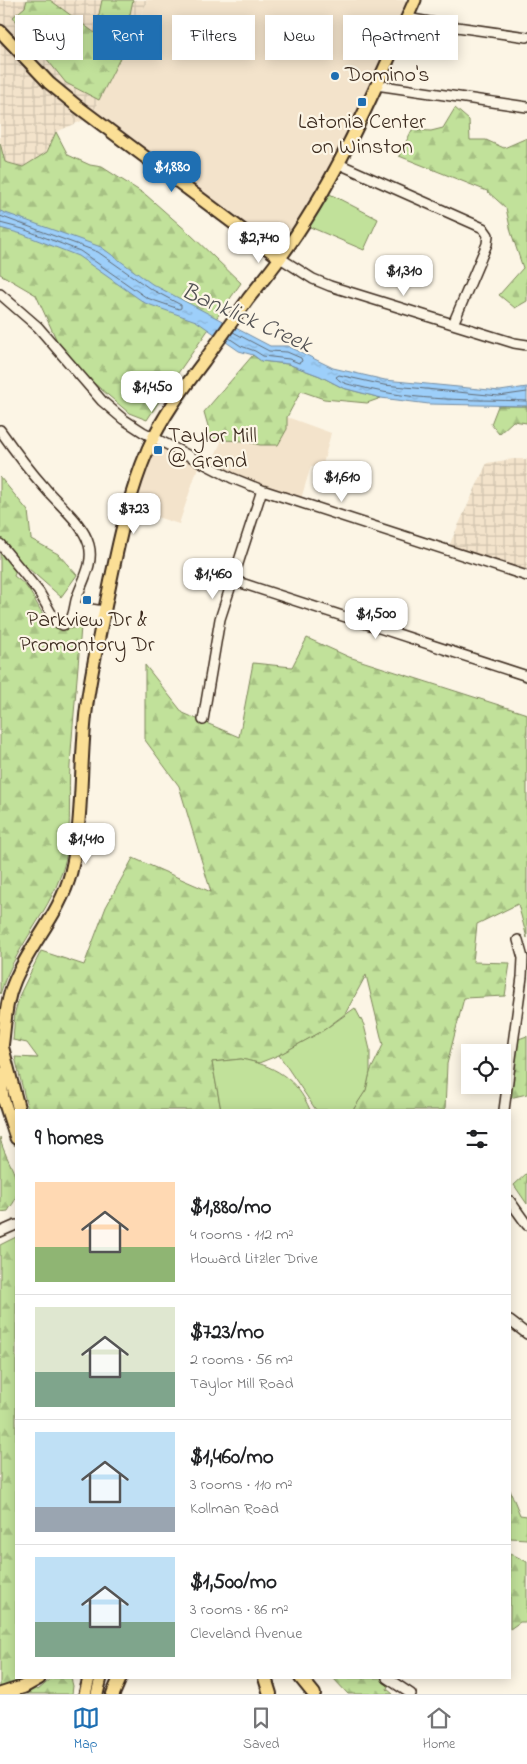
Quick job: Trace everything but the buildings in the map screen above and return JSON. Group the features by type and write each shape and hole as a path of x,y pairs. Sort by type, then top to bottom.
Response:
{"highway":[{"path":"1,1694 37,1679"},
{"path":"113,1694 120,1679"},
{"path":"265,1679 270,1694"},
{"path":"302,1679 314,1694"}],"main road":[{"path":"408,15 415,0"},
{"path":"0,31 49,82 77,106 280,258"},
{"path":"0,1060 3,1047 5,1013 10,992 23,964 59,901 71,873 76,844 87,698 103,614 133,489 154,437 174,402 280,258 315,206 339,164 388,60"},
{"path":"3,1047 19,1109"},
{"path":"0,1073 3,1098 15,1135"},
{"path":"85,1694 89,1679"},
{"path":"97,1694 101,1679"}],"street":[{"path":"458,27 527,37"},
{"path":"376,85 527,107"},
{"path":"339,164 483,228 488,234 487,244 453,324"},
{"path":"280,258 312,279 330,286 514,343 527,345"},
{"path":"0,294 38,327 112,411 144,432 232,478 262,490 527,576"},
{"path":"0,430 44,487 78,524 89,544 90,560 85,578 77,596 71,619 66,624 63,625 56,622 39,592 0,544"},
{"path":"203,720 220,618 262,490"},
{"path":"232,580 527,676"},
{"path":"74,609 103,614"},
{"path":"504,1109 522,977 523,958 518,940"},
{"path":"511,1202 527,1224"},
{"path":"0,1232 15,1225"},
{"path":"511,1322 527,1333"},
{"path":"388,1679 411,1694"},
{"path":"397,1685 403,1679"}],"shaded area":[{"path":"0,0 148,0 141,15 93,15 93,60 119,60 91,117 56,132 47,152 23,167 5,162 0,143"},
{"path":"148,0 415,0 408,15 343,15 343,60 388,60 359,124 280,258 91,117 119,60 162,60 162,15 141,15"},
{"path":"287,417 331,433 322,468 311,466 300,502 210,466 222,440 243,441 260,445 287,429"},
{"path":"154,437 200,461 179,524 128,508"},
{"path":"527,459 527,576 447,550 487,463"}],"green space":[{"path":"27,0 50,0 70,15 15,15 25,7"},
{"path":"102,0 133,0 130,15 99,15"},
{"path":"83,24 93,32 93,60 119,60 99,100 66,83 48,60 83,60"},
{"path":"455,108 469,120 470,140 486,140 504,148 527,138 527,301 515,308 499,295 523,268 511,232 506,208 487,191 399,156 412,130 431,131 443,128"},
{"path":"56,132 68,155 90,165 102,167 146,195 241,283 147,420 129,413 88,378 57,341 36,295 0,274 0,143 5,162 23,167 47,152"},
{"path":"324,191 378,219 364,250 303,224"},
{"path":"253,355 261,361 288,364 320,376 343,388 381,398 367,403 324,399 301,391 287,417 287,429 278,445 201,439 208,426 204,412"},
{"path":"498,406 527,406 527,423 513,421 499,434 491,424"},
{"path":"0,477 28,511 31,539 58,554 77,575 61,597 20,561 14,576 27,587 43,614 54,626 61,629 70,629 81,626 70,766 68,847 56,888 13,963 0,994"},
{"path":"307,638 349,657 527,714 527,938 518,904 477,924 473,962 510,963 505,996 464,998 447,1064 445,1109 354,1109 366,1090 370,1072 383,1045 366,975 345,1014 321,1032 279,1055 259,1063 241,1059 212,1062 221,1109 28,1109 15,1057 38,1058 27,1043 13,1040 15,1012 20,994 41,951 84,965 106,907 133,858 211,892 179,786 145,740 145,665 183,713 239,737 253,663 292,667"},
{"path":"355,1008 364,1025 370,1050 370,1072 366,1090 354,1109 315,1109 279,1055 321,1032"},
{"path":"527,1036 527,1094 505,1099 506,1094 511,1094 513,1041"},
{"path":"241,1059 273,1069 291,1081 305,1099 310,1109 221,1109 212,1062"},
{"path":"0,1137 15,1178 15,1199 8,1211 0,1212"},
{"path":"527,1173 527,1204 514,1185"},
{"path":"15,1238 15,1679 22,1679 38,1690 51,1679 71,1679 72,1694 0,1694 0,1245"},
{"path":"511,1492 520,1515 527,1516 527,1539 511,1538"},
{"path":"511,1554 527,1562 527,1622 520,1622 511,1628"},
{"path":"334,1679 390,1679 387,1689 393,1694 348,1694"}],"water":[{"path":"0,211 101,247 152,284 270,346 288,346 333,368 385,380 500,391 527,387 527,406 429,404 381,398 343,388 320,376 288,364 261,361 253,355 239,351 196,321 145,303 78,256 22,234 0,228"}],"place":[{"name":"Domino's","path":"335,76"},
{"name":"Latonia Center on Winston","path":"362,102"},
{"name":"Taylor Mill @ Grand","path":"158,450"},
{"name":"Parkview Dr & Promontory Dr","path":"87,600"}],"water label":[{"name":"Banklick Creek","path":"246,319"}]}
